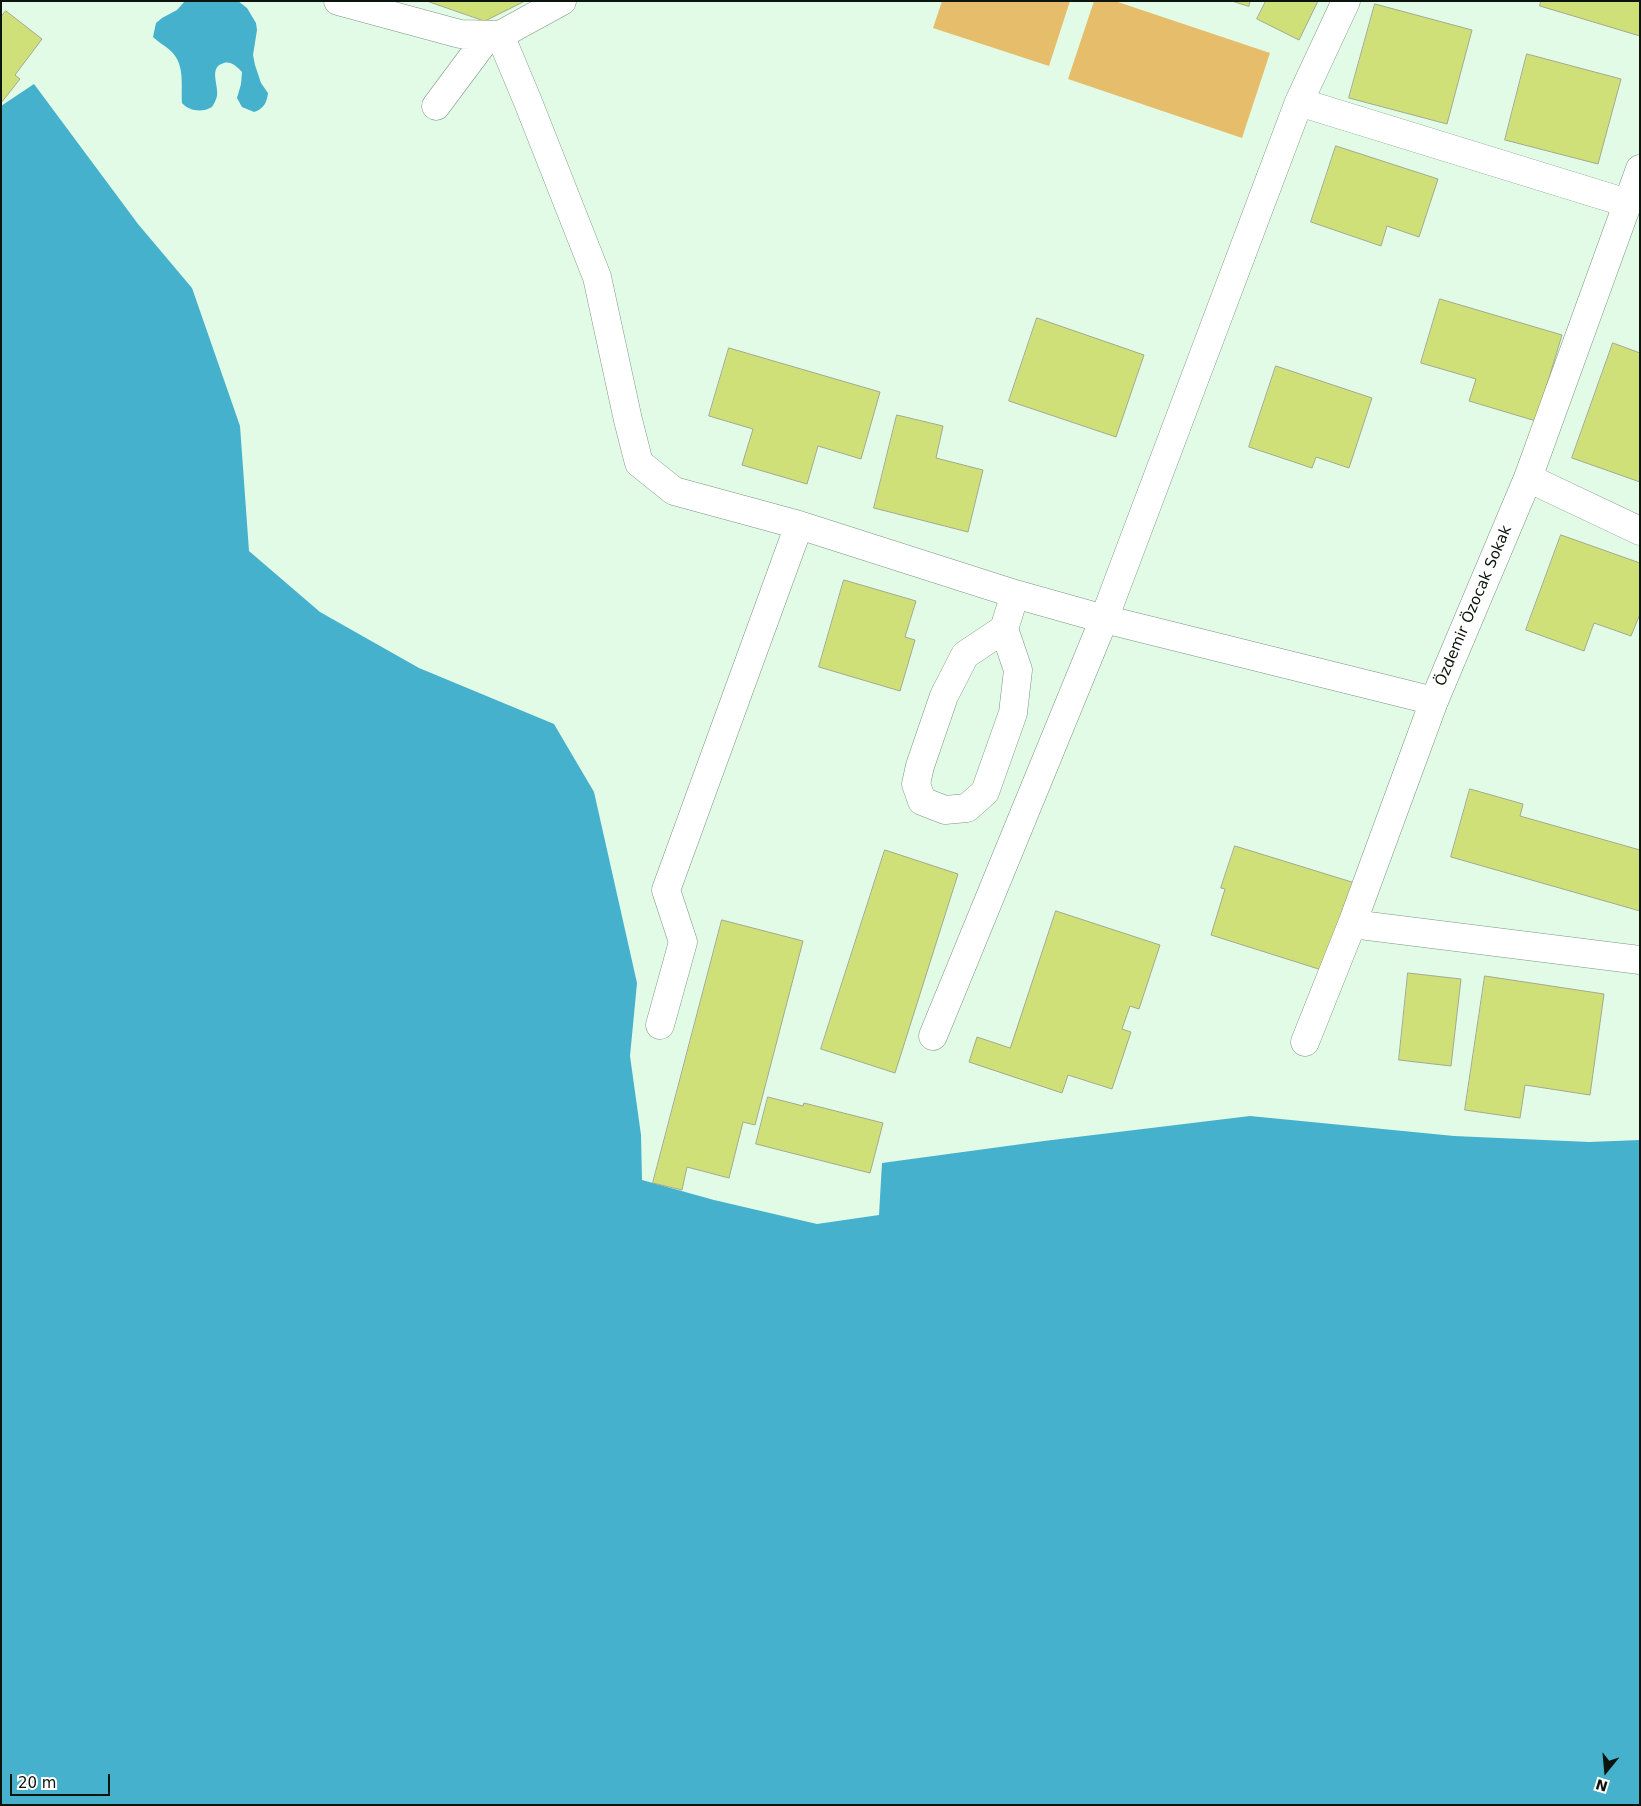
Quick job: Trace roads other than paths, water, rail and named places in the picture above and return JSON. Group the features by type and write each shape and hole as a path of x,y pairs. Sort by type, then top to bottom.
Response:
{"street":[{"path":"338,1 460,34 494,35"},
{"path":"436,106 494,35 562,1"},
{"path":"933,1036 1104,619 1299,102 1346,1"},
{"path":"494,35 536,120 597,277 628,420 640,463 674,491 798,525 1015,594 1104,619 1434,701"},
{"path":"1299,102 1627,203"},
{"name":"Özdemir Özocak Sokak","path":"1305,1042 1352,924 1434,701 1528,478 1640,168"},
{"path":"1528,478 1640,531"},
{"path":"660,1025 683,942 666,890 798,525"},
{"path":"1004,630 965,655 944,696 920,766 916,784 922,801 945,810 967,808 985,792 1013,713 1018,670 1004,630 1015,594"},
{"path":"1352,924 1640,960"}],"water":[{"path":"185,1 238,1 247,8 256,23 257,30 253,55 255,65 261,83 268,93 263,107 254,112 242,107 237,98 242,72 229,63 224,63 216,68 217,96 212,107 196,110 188,108 182,103 182,76 179,63 172,52 153,37 156,23 177,10"},
{"path":"34,84 138,224 192,288 240,426 249,551 320,612 419,668 554,724 594,792 637,983 630,1056 641,1135 642,1180 714,1200 817,1224 879,1215 882,1163 1250,1116 1454,1136 1589,1142 1640,1140 1640,1805 1,1805 1,106"}]}
